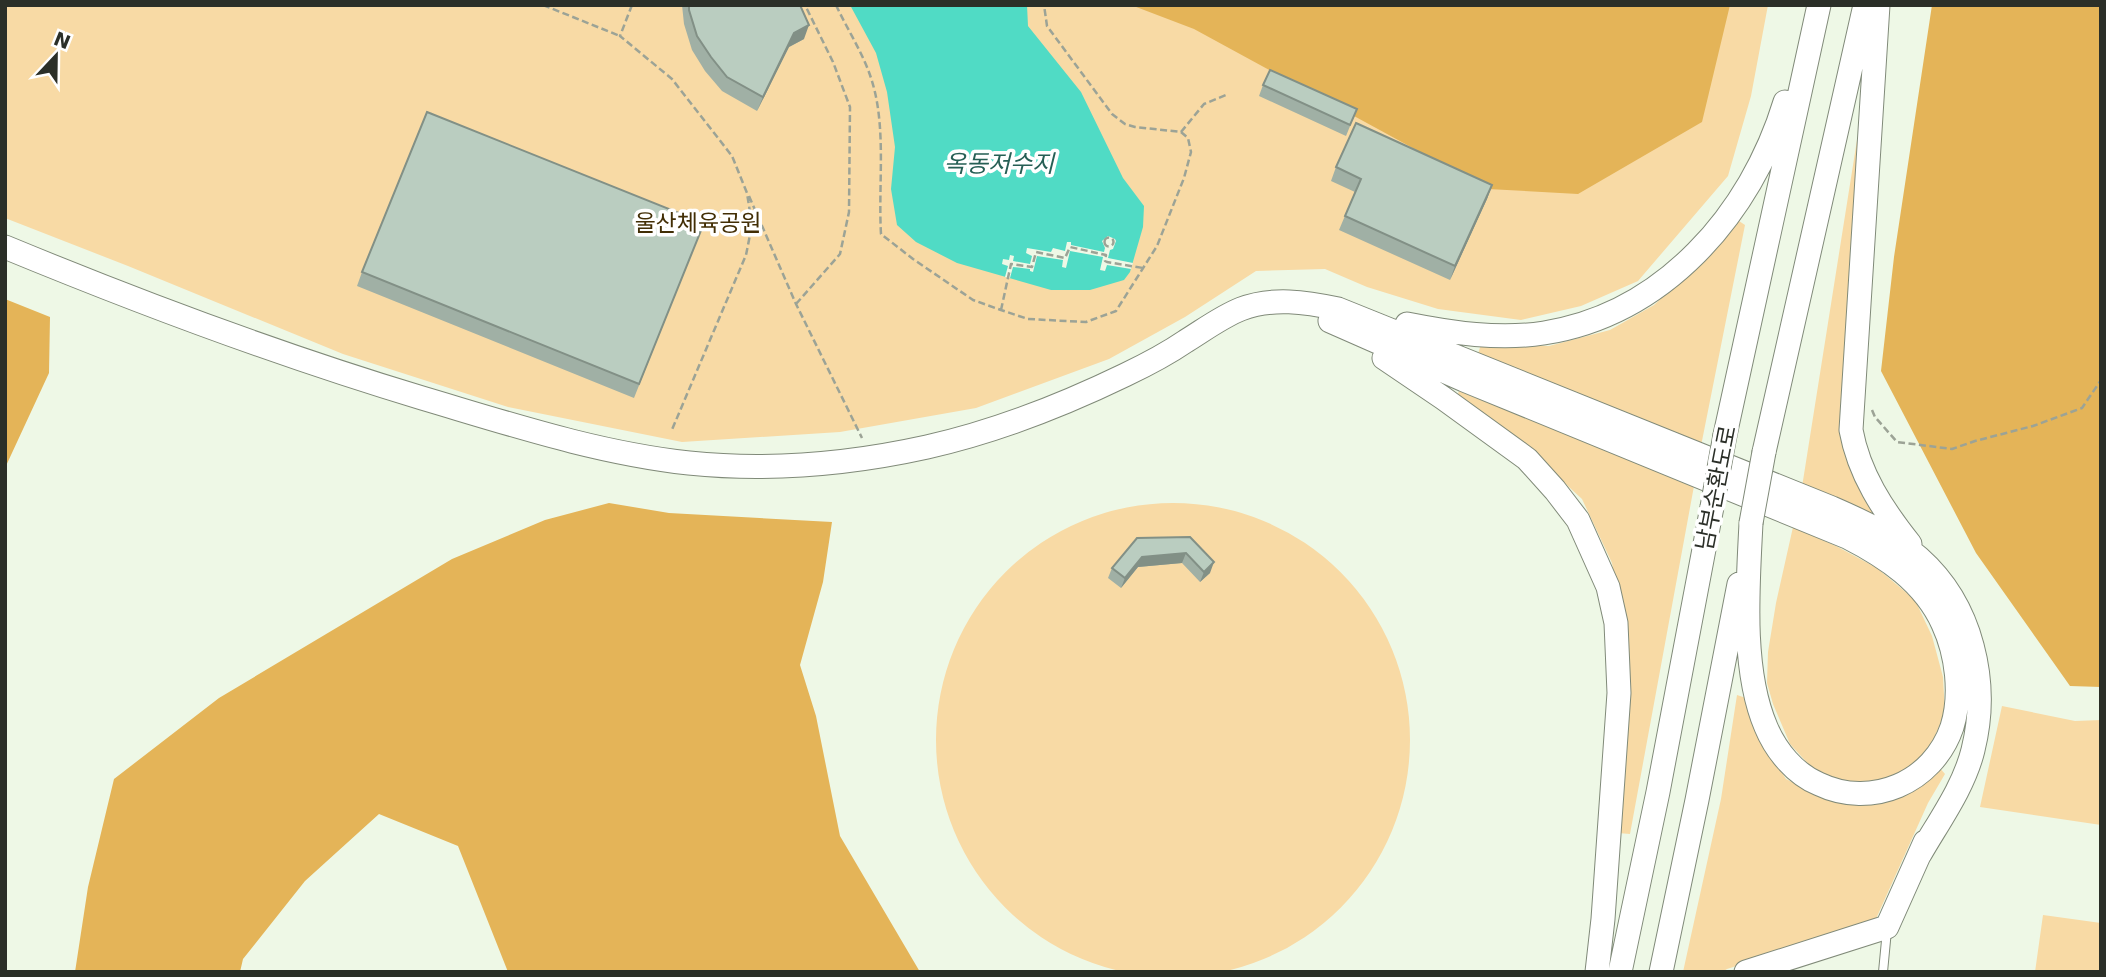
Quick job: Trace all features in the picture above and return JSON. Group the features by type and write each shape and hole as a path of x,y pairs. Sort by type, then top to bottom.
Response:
{"main road":[{"path":"1725,435 1804,5"},
{"name":"남부순환도로","path":"1620,972 1658,792 1725,435 1819,5"},
{"name":"남부순환도로","path":"1661,972 1765,452 1849,5"},
{"path":"1765,452 1865,5"},
{"path":"1878,5 1851,430 1858,461 1877,497 1953,597 1972,645 1979,695 1973,751 1963,779 1920,854"},
{"path":"5,247 200,325 344,374 602,448 691,463 823,463 869,458 965,438 1010,424 1123,376 1243,308 1305,302 1432,329 1493,336 1544,333 1593,321 1616,312 1658,287 1698,252 1735,207 1760,167 1778,127 1785,102"},
{"path":"1285,305 1324,318 1464,380 1847,537 1871,549 1908,576 1928,599 1943,622 1954,656 1959,726 1956,755 1951,782 1887,927 1749,971"},
{"path":"1285,305 1394,364 1527,459 1555,489 1577,520 1594,555 1608,587 1616,623 1619,693 1604,919 1597,972"},
{"path":"1338,309 1857,519 1900,544 1919,558 1939,579"},
{"path":"1751,523 1749,626 1755,685 1766,727 1774,743 1796,769 1828,789 1851,794 1891,790 1908,782 1935,758 1951,729 1957,695"}],"lane":[{"path":"1882,972 1887,927"},
{"path":"1749,971 1771,967 1787,970"}],"path":[{"path":"543,5 620,36 672,79 732,156 796,304 862,438"},
{"path":"620,36 632,5"},
{"path":"796,304 840,254 849,212 850,107 805,5"},
{"path":"836,5 871,78 881,126 881,234 972,300 1028,319 1086,322 1116,311 1157,246 1184,178 1191,152 1188,138 1181,132 1135,127 1125,124 1112,114 1047,26 1044,5"},
{"path":"1181,132 1204,103 1226,95"},
{"path":"671,432 746,255 752,225 747,193"},
{"path":"1001,310 1012,263 1032,267 1034,253 1065,258 1070,247 1106,255"},
{"path":"1108,247 1107,262 1143,268"},
{"path":"1870,406 1875,417 1897,442 1951,449 2033,426 2082,408 2101,380"}],"green space":[{"name":"울산체육공원","path":"5,5 1768,5 1751,96 1728,176 1638,281 1581,306 1521,320 1438,309 1367,287 1325,269 1256,271 1185,317 1109,359 976,408 840,432 682,442 508,407 343,354 5,218"},
{"path":"1857,140 1862,141 1855,479 1877,521 1802,487"},
{"path":"1739,221 1745,225 1701,446 1478,354 1481,344 1549,346 1610,330 1654,305 1718,245"},
{"path":"1459,391 1694,486 1630,834 1618,833 1625,637 1612,563 1582,499 1518,440 1457,397"},
{"path":"1173,503 1219,507 1264,521 1305,543 1341,572 1370,608 1392,649 1406,694 1410,740 1406,786 1392,831 1370,872 1341,908 1305,937 1264,959 1219,973 1173,977 1127,973 1082,959 1041,937 1005,908 976,872 954,831 940,786 936,740 940,694 954,649 976,608 1005,572 1041,543 1082,521 1127,507"},
{"path":"1793,527 1877,568 1915,600 1932,636 1943,677 1945,713 1930,747 1904,773 1874,783 1843,783 1811,767 1790,744 1767,683 1768,652 1776,603"},
{"path":"1737,695 1746,698 1755,731 1786,779 1825,798 1863,805 1910,793 1939,767 1945,774 1928,803 1875,921 1722,972 1683,972 1721,799"},
{"path":"2002,706 2075,721 2101,720 2101,825 1980,807"},
{"path":"2043,915 2101,923 2101,972 2035,972"}],"shaded area":[{"path":"1131,5 1730,5 1702,122 1578,194 1488,189 1194,29"},
{"path":"1932,5 2101,5 2101,687 2070,686 1976,553 1881,371 1894,257"},
{"path":"5,299 50,317 49,373 5,468"},
{"path":"609,503 669,513 832,522 823,582 800,665 816,716 840,836 920,972 508,972 458,846 379,814 305,881 243,959 240,972 75,972 88,887 114,779 219,698 452,559 545,520"}],"water":[{"name":"옥동저수지","path":"850,5 1027,5 1028,26 1081,92 1123,178 1144,206 1143,227 1130,272 1124,280 1090,290 1051,290 957,263 916,242 897,225 891,189 895,147 887,92 876,53"}],"pier":[{"path":"1108,236 1116,241 1108,258 1133,263 1131,269 1107,265 1105,271 1100,270 1103,257 1070,251 1066,268 1062,267 1063,260 1037,256 1033,272 1030,269 1013,267 1010,278 1005,277 1008,266 1002,264 1003,259 1009,260 1010,255 1014,256 1013,261 1030,264 1032,256 1026,253 1027,248 1065,251 1067,242 1071,242 1071,245 1104,252 1102,241"}],"building":[{"path":"689,5 800,5 809,25 794,33 763,97 727,77 697,36"},
{"path":"1270,70 1357,109 1350,125 1263,85"},
{"path":"427,112 704,223 639,384 362,272"},
{"path":"1356,123 1492,185 1455,266 1345,216 1361,179 1336,167"},
{"path":"1190,537 1214,562 1204,572 1186,553 1142,557 1125,578 1112,568 1137,538"}]}
